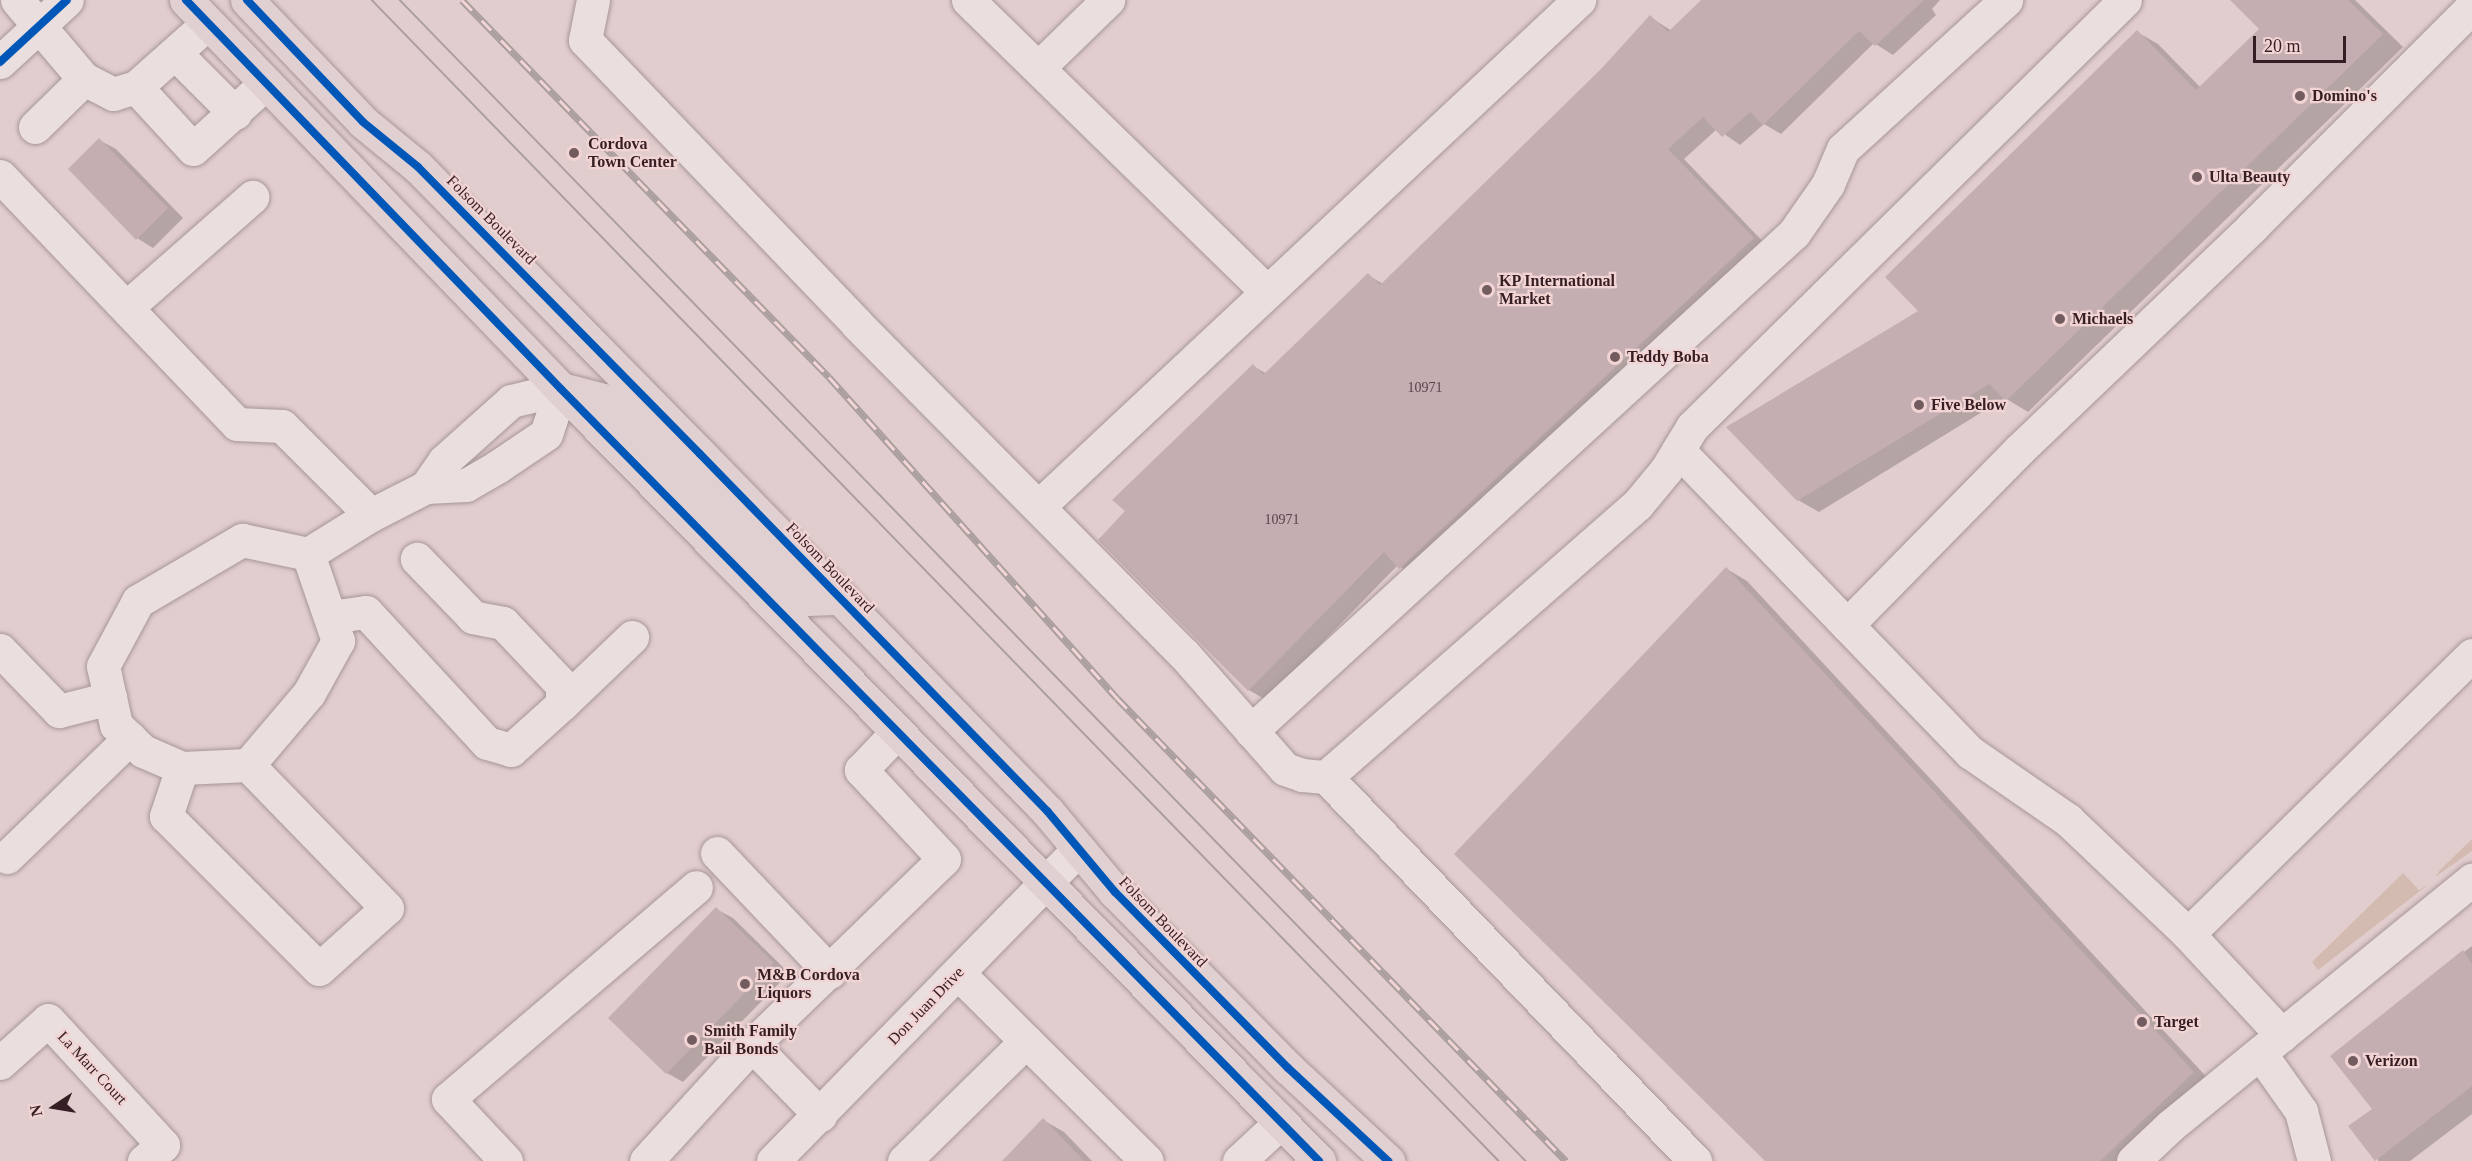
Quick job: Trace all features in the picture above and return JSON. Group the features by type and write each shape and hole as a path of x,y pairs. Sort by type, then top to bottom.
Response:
{"main road":[{"path":"186,0 561,389 1319,1161"},
{"name":"Folsom Boulevard","path":"247,0 363,122 418,167 530,279 1048,812 1115,892 1288,1068 1388,1161"},
{"path":"561,389 619,404 807,598 841,598"}],"street":[{"path":"17,0 84,79 113,94 136,87 208,23"},
{"path":"0,62 67,0"},
{"path":"593,0 585,40 857,324 1040,505 1285,769 1302,776 1326,777 1637,505 1678,450 1692,427 2125,0"},
{"path":"968,0 1266,292"},
{"path":"1038,68 1108,0"},
{"path":"1040,505 1579,0"},
{"path":"1251,731 1794,233 1828,184 1843,149 2006,0"},
{"path":"1847,625 2019,450 2252,227 2472,7"},
{"path":"175,52 235,113"},
{"path":"34,127 84,79"},
{"path":"136,87 193,149 266,83"},
{"path":"0,176 237,424 282,426 371,515"},
{"path":"127,307 252,197"},
{"path":"426,487 444,461 511,401 561,389"},
{"path":"308,554 338,641 309,693 248,765 182,768 143,751 116,726 103,666 138,601 242,540 308,554 371,515 426,487 466,485 546,434 561,389"},
{"path":"1678,450 1971,753 2068,820 2188,934 2271,1044 2301,1111 2314,1161"},
{"path":"417,560 473,617 503,623 562,685 562,704"},
{"path":"330,617 366,612 487,743 511,750 632,638"},
{"path":"0,650 59,711 110,698"},
{"path":"2188,934 2472,655"},
{"path":"646,1161 752,1046 945,859 861,770 897,732"},
{"path":"7,857 130,738"},
{"path":"182,768 166,816 319,969 387,908 248,765"},
{"path":"1326,777 1695,1161"},
{"name":"Don Juan Drive","path":"773,1161 1078,850"},
{"path":"717,853 830,972"},
{"path":"2133,1161 2170,1126 2472,880"},
{"path":"506,1161 448,1099 696,887"},
{"path":"958,973 1147,1161"},
{"name":"La Marr Court","path":"0,1063 48,1020 163,1145 144,1161"},
{"path":"904,1161 1026,1041"},
{"path":"752,1046 820,1115"},
{"path":"1239,1161 1281,1122"}],"shaded area":[{"path":"2472,839 2472,851 2435,877 2440,870"},
{"path":"2403,873 2419,890 2429,884 2318,970 2312,962"}],"building":[{"path":"1701,0 1924,0 1875,46 1859,31 1763,125 1750,112 1722,137 1703,117 1668,149 1754,238 1399,569 1384,552 1248,691 1098,540 1125,511 1112,500 1253,364 1263,375 1368,273 1380,285 1602,68 1650,15 1668,32"},
{"path":"2230,0 2348,0 2383,34 2006,401 1989,384 1797,501 1726,427 1918,311 1885,277 2137,30 2196,90 2259,29"},
{"path":"99,138 168,208 136,240 68,169"},
{"path":"1726,567 2194,1072 2100,1161 1765,1161 1454,854"},
{"path":"716,907 774,963 666,1074 608,1018"},
{"path":"2463,950 2472,964 2472,1086 2375,1161 2348,1126 2372,1109 2330,1056"},
{"path":"1043,1118 1084,1161 1002,1161"}],"tram line":[{"path":"372,0 1499,1161"},
{"path":"400,0 1526,1161"}],"railway":[{"path":"462,0 829,377 1117,698 1566,1161"}],"cycle path":[{"path":"0,62 67,0"},
{"path":"186,0 561,389 1319,1161"},
{"path":"247,0 363,122 418,167 700,454 1048,812 1115,892 1288,1068 1388,1161"}],"place":[{"name":"Domino's","path":"2300,96"},
{"name":"Cordova Town Center","path":"574,153"},
{"name":"Ulta Beauty","path":"2197,177"},
{"name":"KP International Market","path":"1487,290"},
{"name":"Michaels","path":"2060,319"},
{"name":"Teddy Boba","path":"1615,357"},
{"name":"Five Below","path":"1919,405"},
{"name":"M&B Cordova Liquors","path":"745,984"},
{"name":"Target","path":"2142,1022"},
{"name":"Smith Family Bail Bonds","path":"692,1040"},
{"name":"Verizon","path":"2353,1061"}]}
